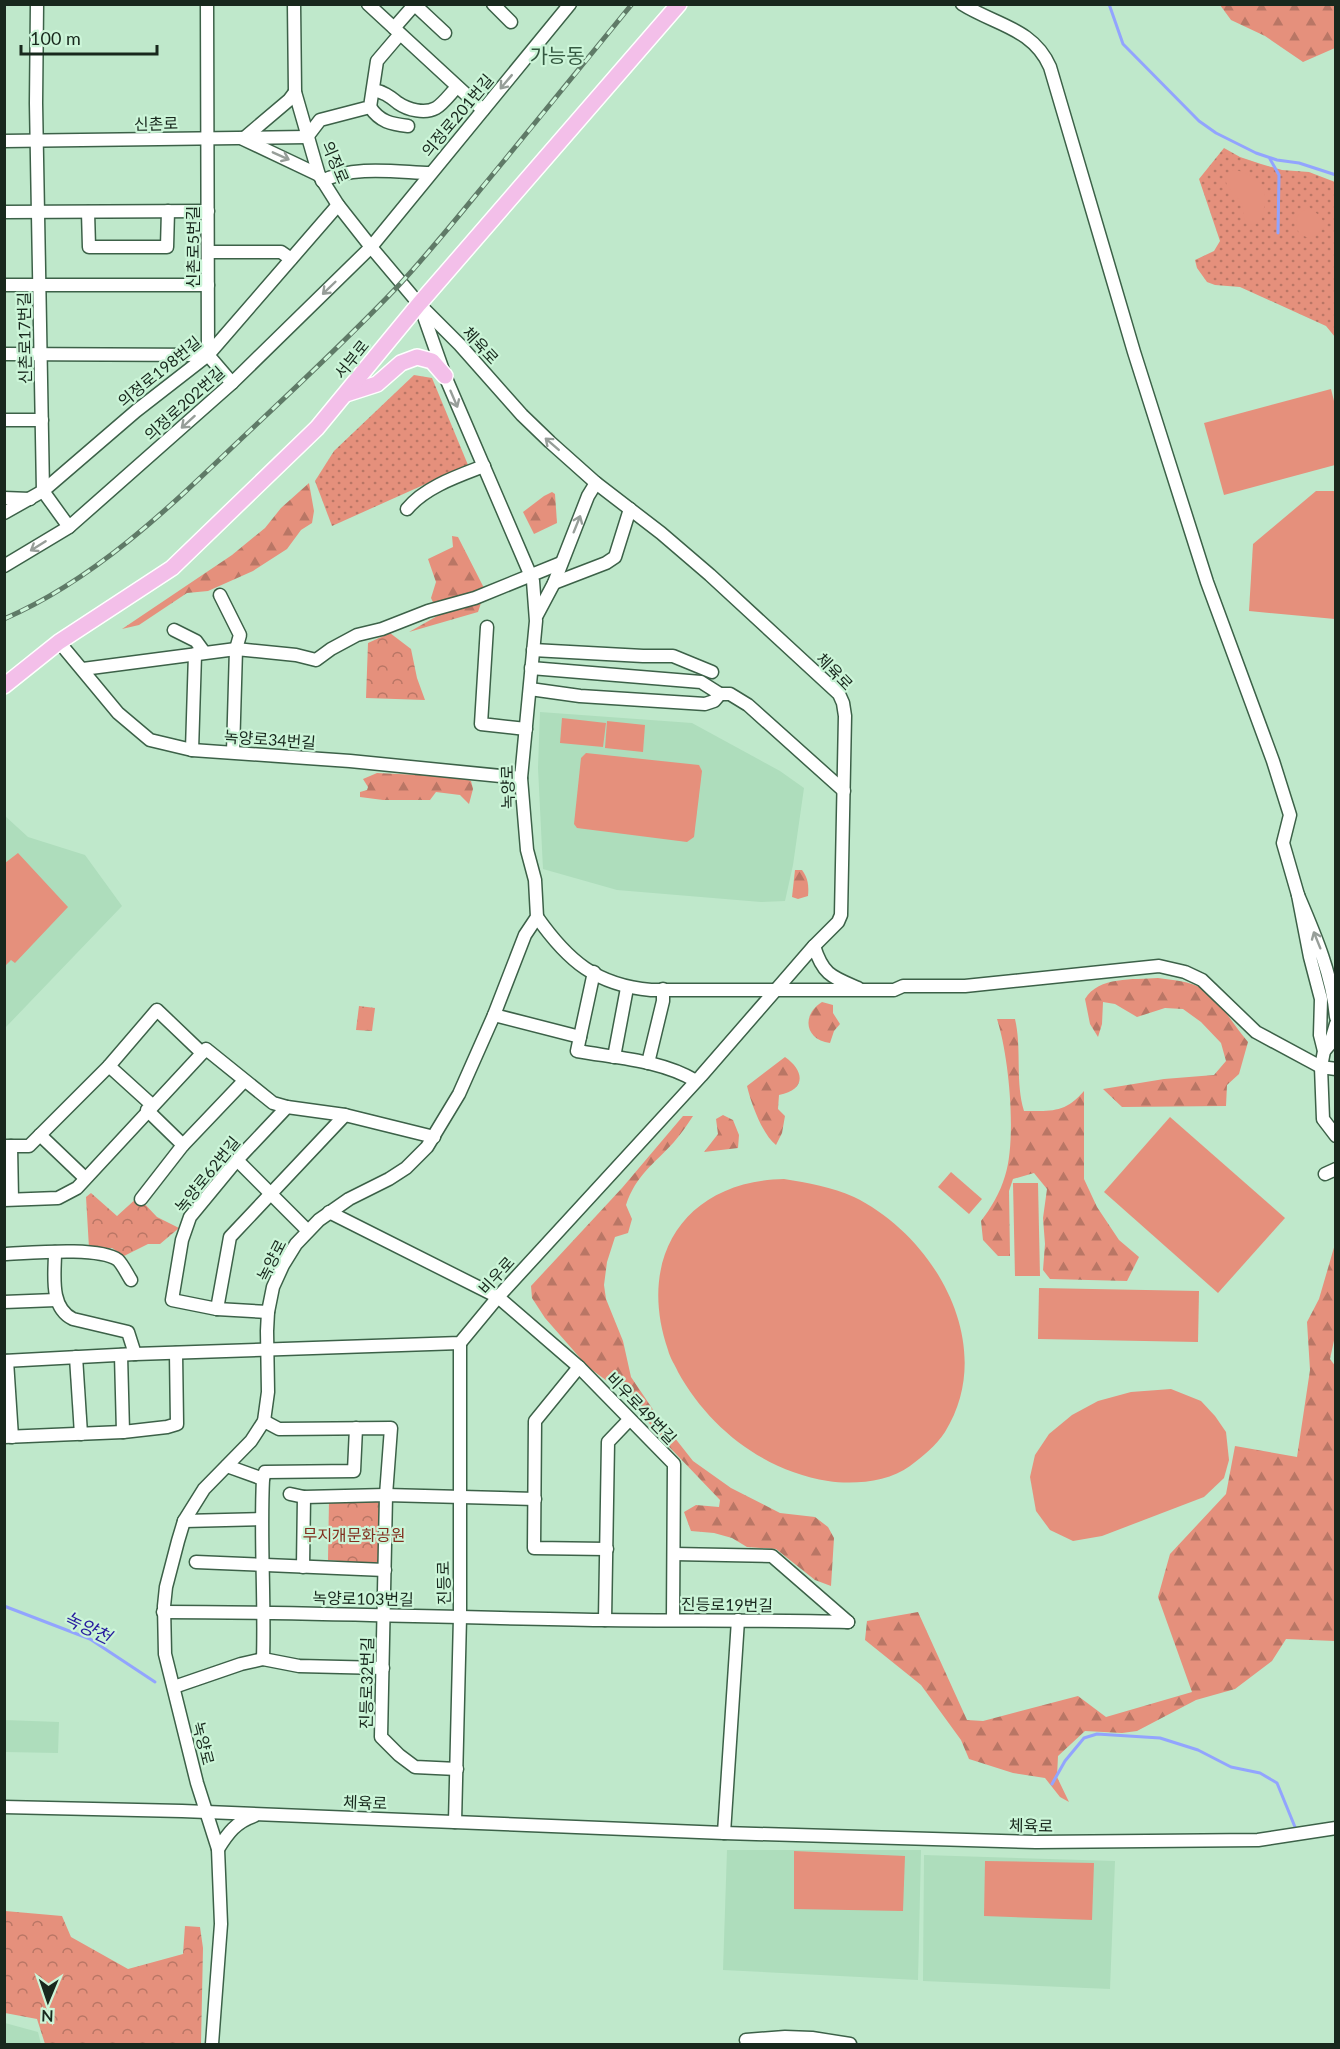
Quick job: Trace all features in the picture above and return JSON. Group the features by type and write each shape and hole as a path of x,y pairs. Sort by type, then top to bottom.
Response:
{"main road":[{"name":"서부로","path":"4,686 59,642 97,619 182,559 317,428 420,304 679,4"},
{"path":"346,394 377,384 401,363 417,357 432,361 445,376"}],"street":[{"name":"신촌로17번길","path":"37,4 43,492"},
{"name":"신촌로5번길","path":"207,4 208,355"},
{"name":"의정로","path":"294,4 295,92 321,178 338,205 420,304"},
{"path":"368,4 483,110"},
{"path":"493,4 511,22"},
{"name":"의정로201번길","path":"371,247 570,4"},
{"path":"962,4 1027,37 1041,50 1050,67 1134,352 1200,559 1273,761 1290,815 1283,843 1298,895 1321,999 1320,1035 1324,1051 1321,1067 1323,1119 1335,1136"},
{"path":"370,107 377,61 415,5 445,33"},
{"path":"373,90 390,95 398,103 411,110 424,110 436,108 457,87"},
{"path":"295,92 289,100 243,138 321,178 350,172 430,173"},
{"path":"370,107 389,124 408,126"},
{"path":"307,136 321,120 370,107"},
{"name":"신촌로","path":"4,141 307,136"},
{"name":"의정로198번길","path":"4,513 43,492 136,411 208,355 338,205"},
{"path":"88,212 89,247 167,247 168,211"},
{"path":"4,212 208,211"},
{"name":"의정로202번길","path":"4,566 69,527 232,383 371,247"},
{"path":"208,252 281,252 291,259"},
{"path":"4,285 208,285"},
{"name":"녹양로","path":"212,2044 221,1924 218,1849 197,1783 165,1654 163,1612 169,1574 184,1521 204,1489 251,1441 264,1421 268,1392 268,1312 273,1287 283,1265 307,1230 349,1199 406,1168 434,1137 459,1094 494,1015 525,935 537,917 535,880 527,850 521,778 536,616 531,576 445,376 420,304"},
{"name":"체육로","path":"420,304 522,415 596,483 710,575 839,694 845,716 842,915 778,989"},
{"path":"4,354 208,355 232,383"},
{"path":"4,420 42,420"},
{"path":"407,509 416,499 484,466"},
{"path":"536,616 554,583 588,496 596,483"},
{"path":"43,492 69,527"},
{"path":"4,498 30,499"},
{"path":"554,583 606,563 615,557 630,509"},
{"path":"83,669 236,649 296,655 316,660 357,634 382,629 405,619 475,598 561,563"},
{"path":"220,595 240,635 236,649 233,752"},
{"path":"487,627 481,724 526,729"},
{"path":"174,630 196,641 199,653 192,750"},
{"name":"녹양로34번길","path":"59,642 118,713 134,729 150,740 192,750 350,761 521,778"},
{"path":"533,650 673,656 712,672"},
{"path":"531,668 701,682 720,694 730,694 748,705 844,791"},
{"path":"530,689 580,696 705,704 714,701 720,694"},
{"path":"1298,895 1323,954 1333,996 1335,1017"},
{"path":"537,917 561,950 580,965 627,988 894,990 903,986 965,986 1159,966 1185,972 1202,980 1256,1032 1321,1067 1335,1069"},
{"path":"814,946 820,964 831,977 864,991"},
{"path":"594,972 578,1051 648,1063 681,1072 696,1081"},
{"path":"614,1057 627,988"},
{"path":"648,1063 663,1001 663,989"},
{"name":"비우로","path":"460,1343 498,1297 778,989"},
{"path":"202,1053 157,1010 109,1066 29,1146 8,1146 8,1200 58,1198 77,1188 206,1049 273,1102 287,1107 345,1115 434,1137"},
{"path":"494,1015 580,1037"},
{"path":"1324,1051 1330,1044 1335,1024"},
{"path":"109,1066 183,1145"},
{"name":"녹양로62번길","path":"141,1199 183,1145 244,1081"},
{"name":"녹양로62번길","path":"268,1312 217,1309 172,1300 182,1240 190,1217 237,1160 287,1107"},
{"path":"217,1309 230,1238 345,1115"},
{"path":"40,1135 85,1179"},
{"path":"237,1160 272,1192 307,1230"},
{"path":"329,1212 498,1297"},
{"path":"4,1254 55,1252 104,1254 118,1261 131,1280"},
{"path":"55,1252 56,1300 66,1316 128,1332 135,1354"},
{"name":"비우로49번길","path":"498,1297 579,1367 674,1464 673,1619"},
{"path":"4,1302 56,1300"},
{"path":"176,1353 177,1424 123,1431 8,1437 6,1361 135,1354 460,1343"},
{"name":"진등로","path":"455,1822 460,1617 460,1343"},
{"path":"121,1355 123,1431"},
{"path":"76,1357 81,1434"},
{"path":"579,1367 535,1421 534,1548 606,1549"},
{"path":"605,1620 608,1442 629,1420"},
{"path":"264,1421 279,1429 356,1428 354,1471 265,1472 262,1479 264,1659"},
{"name":"진등로32번길","path":"356,1428 391,1428 386,1495 381,1737 415,1767 457,1769"},
{"path":"227,1466 262,1479"},
{"path":"290,1494 304,1497 386,1495 535,1499"},
{"path":"303,1567 304,1497"},
{"path":"184,1521 261,1519"},
{"name":"진등로19번길","path":"460,1617 848,1623 772,1556 674,1554"},
{"path":"196,1562 385,1570"},
{"name":"녹양로103번길","path":"163,1612 460,1617"},
{"path":"724,1833 738,1620"},
{"path":"174,1687 241,1664 264,1659 299,1666 383,1668"},
{"name":"체육로","path":"4,1808 257,1814 724,1833 1036,1842 1246,1840 1335,1828"},
{"path":"218,1849 232,1828 244,1819 257,1814"},
{"path":"746,2040 785,2037 850,2044"}],"shaded area":[{"path":"540,712 692,723 780,771 804,788 793,865 785,901 761,902 617,890 543,869 538,768"},
{"path":"5,816 28,837 85,855 122,906 5,1028"},
{"path":"4,1720 59,1722 58,1753 5,1752"},
{"path":"727,1850 921,1850 918,1980 723,1970"},
{"path":"924,1855 1115,1861 1110,1989 923,1981"},
{"path":"5,2023 38,2032 41,2044 5,2044"}],"green space":[{"path":"1220,5 1335,5 1335,48 1303,62 1265,36 1231,20"},
{"path":"1224,148 1240,157 1261,164 1282,170 1309,172 1335,182 1335,337 1326,326 1240,287 1207,282 1197,268 1195,260 1214,251 1220,241 1199,179"},
{"path":"1236,170 1255,178 1264,188 1264,211 1261,221 1254,224 1247,223 1240,201 1228,187 1226,181 1225,177 1229,172"},
{"path":"1309,207 1321,217 1325,226 1318,234 1309,238 1299,234 1296,220 1298,215"},
{"path":"414,375 432,378 468,465 332,526 315,481 334,451"},
{"path":"1331,389 1335,405 1335,465 1224,495 1204,423"},
{"path":"309,483 314,511 312,523 301,530 287,549 253,571 208,591 187,593 139,625 122,629 232,555 265,528 281,508"},
{"path":"1316,491 1335,491 1335,619 1249,611 1253,544"},
{"path":"552,492 555,494 557,523 534,534 523,512"},
{"path":"452,536 458,537 484,588 476,593 481,603 478,612 409,632 439,615 431,598 436,582 428,559 453,547"},
{"path":"390,633 411,649 417,678 425,700 366,698 368,643"},
{"path":"562,718 606,723 603,747 560,743"},
{"path":"607,721 645,725 643,752 605,748"},
{"path":"586,753 699,765 702,771 694,837 687,842 577,828 574,824 581,758"},
{"path":"377,773 461,777 471,781 473,789 469,804 460,795 436,792 430,800 383,800 360,797 360,792 367,790 368,787 363,779"},
{"path":"18,853 68,907 15,963 11,960 5,966 5,863"},
{"path":"795,870 802,870 808,885 808,896 798,899 792,897"},
{"path":"1158,978 1187,983 1203,989 1221,1006 1248,1042 1239,1074 1227,1085 1226,1106 1122,1107 1103,1089 1164,1079 1214,1075 1226,1061 1221,1043 1201,1022 1183,1009 1165,1008 1137,1017 1115,1004 1103,1002 1102,1024 1098,1037 1090,1024 1085,999 1091,992 1099,986 1117,981"},
{"path":"822,1002 833,1005 833,1013 840,1024 834,1031 830,1043 815,1037 809,1026 811,1013"},
{"path":"359,1006 375,1008 372,1031 356,1030"},
{"path":"997,1019 1015,1019 1021,1100 1024,1111 1043,1111 1064,1107 1084,1091 1084,1179 1097,1207 1119,1240 1139,1257 1127,1281 1050,1279 1043,1270 1045,1244 1043,1218 1047,1189 1034,1173 1013,1179 1009,1191 1010,1256 998,1256 983,1240 981,1221 995,1200 1009,1160 1010,1098 1005,1054"},
{"path":"785,1057 792,1062 800,1079 794,1089 779,1095 778,1109 785,1116 782,1133 776,1145 762,1126 747,1086"},
{"path":"723,1115 733,1120 739,1135 738,1148 704,1152 718,1134 716,1119"},
{"path":"683,1116 693,1116 682,1133 640,1178 630,1195 626,1205 632,1219 628,1233 615,1237 607,1262 604,1285 606,1299 623,1341 631,1377 656,1414 693,1461 731,1488 780,1513 815,1517 828,1527 834,1538 831,1586 815,1580 776,1549 747,1547 732,1538 714,1533 691,1531 684,1512 696,1505 719,1507 720,1500 656,1433 642,1413 618,1389 588,1367 545,1318 532,1298 531,1286 622,1188"},
{"path":"1170,1117 1285,1218 1218,1293 1104,1192"},
{"path":"951,1172 982,1199 969,1214 938,1187"},
{"path":"784,1179 846,1194 884,1215 910,1239 933,1267 950,1298 961,1331 965,1365 960,1399 938,1442 910,1466 892,1476 848,1483 828,1481 804,1476 761,1457 741,1444 706,1411 678,1372 669,1353 660,1316 659,1284 665,1256 677,1230 695,1209 720,1193 749,1183"},
{"path":"1013,1183 1038,1183 1040,1276 1015,1276"},
{"path":"91,1193 117,1216 138,1197 157,1217 179,1228 160,1244 148,1244 124,1256 112,1248 89,1248 86,1197"},
{"path":"1335,1244 1335,1336 1330,1359 1336,1367 1335,1641 1286,1639 1272,1661 1235,1689 1196,1700 1137,1731 1122,1733 1085,1731 1058,1756 1057,1777 1069,1802 1060,1797 1045,1778 1013,1773 969,1759 961,1740 921,1685 865,1640 867,1621 918,1612 967,1720 983,1721 1078,1696 1106,1717 1192,1692 1158,1597 1170,1554 1226,1494 1235,1446 1297,1457 1310,1370 1307,1322 1319,1299"},
{"path":"1039,1288 1199,1291 1198,1342 1038,1339"},
{"path":"1171,1389 1201,1401 1226,1432 1229,1460 1224,1478 1204,1497 1102,1536 1073,1541 1050,1530 1036,1511 1030,1477 1035,1455 1049,1434 1072,1415 1098,1401 1131,1392"},
{"name":"무지개문화공원","path":"329,1500 379,1502 379,1561 374,1564 328,1560"},
{"path":"794,1851 905,1856 903,1911 794,1909"},
{"path":"985,1861 1094,1863 1092,1920 984,1916"},
{"path":"5,1911 62,1916 71,1937 128,1969 183,1954 185,1926 200,1927 203,1948 201,2044 45,2044 37,2019 5,2013"}],"waterway":[{"path":"1109,4 1123,44 1199,121 1216,133 1256,153 1336,175"},
{"path":"1270,159 1279,175 1278,233"},
{"name":"녹양천","path":"4,1606 90,1639 155,1682"},
{"path":"1052,1784 1065,1761 1084,1738 1097,1734 1160,1738 1198,1750 1231,1767 1260,1773 1277,1783 1295,1827"}],"railway":[{"path":"4,619 70,584 130,540 187,490 342,343 426,254 632,4"}],"district":[{"name":"가능동","path":"557,55"}]}
